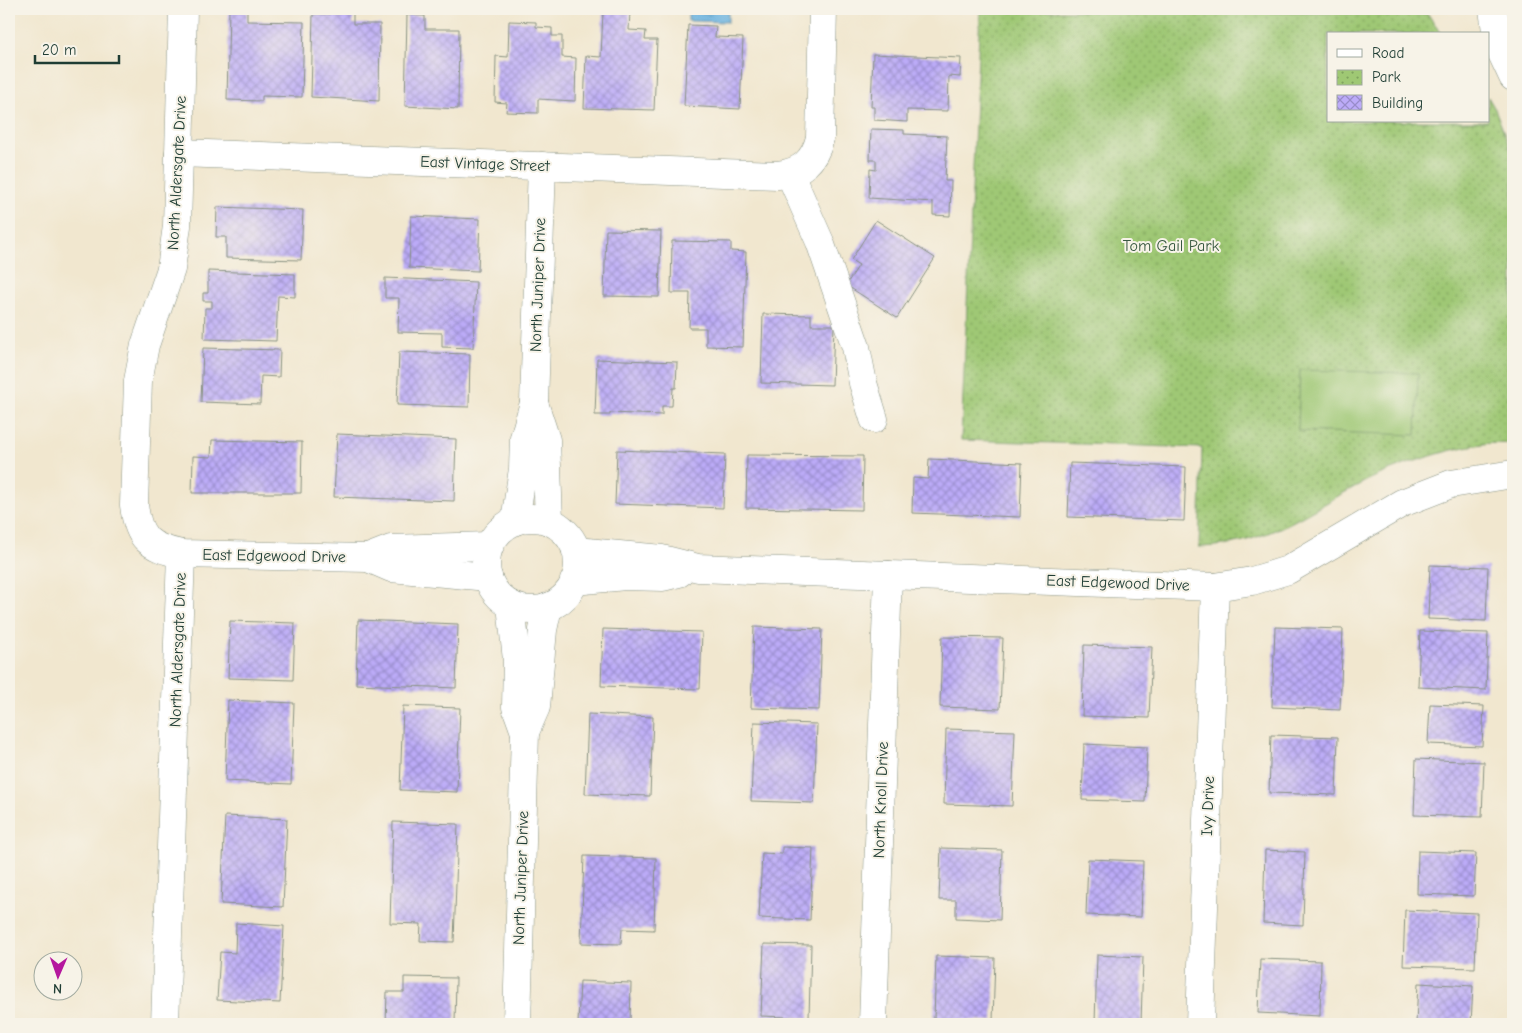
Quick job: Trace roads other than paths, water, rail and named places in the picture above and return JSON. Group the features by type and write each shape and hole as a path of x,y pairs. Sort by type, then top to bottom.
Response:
{"street":[{"name":"North Aldersgate Drive","path":"165,1024 181,554 160,549 143,537 136,524 134,505 138,381 145,345 171,269 176,226 183,9"},
{"path":"823,9 820,138 811,160 802,168 790,174 820,242 856,347 863,383 874,419"},
{"path":"1493,9 1498,46 1513,78"},
{"name":"East Vintage Street","path":"179,153 790,174"},
{"name":"North Juniper Drive","path":"515,521 524,469 524,438 534,403 542,166"},
{"name":"North Juniper Drive","path":"534,403 546,440 549,521"},
{"name":"East Edgewood Drive","path":"576,551 662,559 698,568 1215,587 1252,581 1288,570 1402,503 1451,484 1513,474"},
{"path":"526,518 549,521 561,528 570,539 576,551 577,571 574,581 559,601 548,607 523,609 511,605 493,589 488,577 486,562 489,546 500,531 515,521 526,518"},
{"name":"East Edgewood Drive","path":"368,558 391,549 489,546"},
{"name":"East Edgewood Drive","path":"181,554 368,558 391,568 488,577"},
{"name":"East Edgewood Drive","path":"574,581 625,576 663,577 698,568"},
{"name":"North Knoll Drive","path":"873,1024 888,575"},
{"name":"Ivy Drive","path":"1200,1024 1215,587"},
{"name":"North Juniper Drive","path":"511,605 518,660 516,707 525,732 517,1024"},
{"name":"North Juniper Drive","path":"525,732 536,707 542,638 548,607"}],"water":[{"path":"688,9 728,9 728,22 688,21"}],"park label":[{"name":"Tom Gail Park","path":"1171,246"}]}
